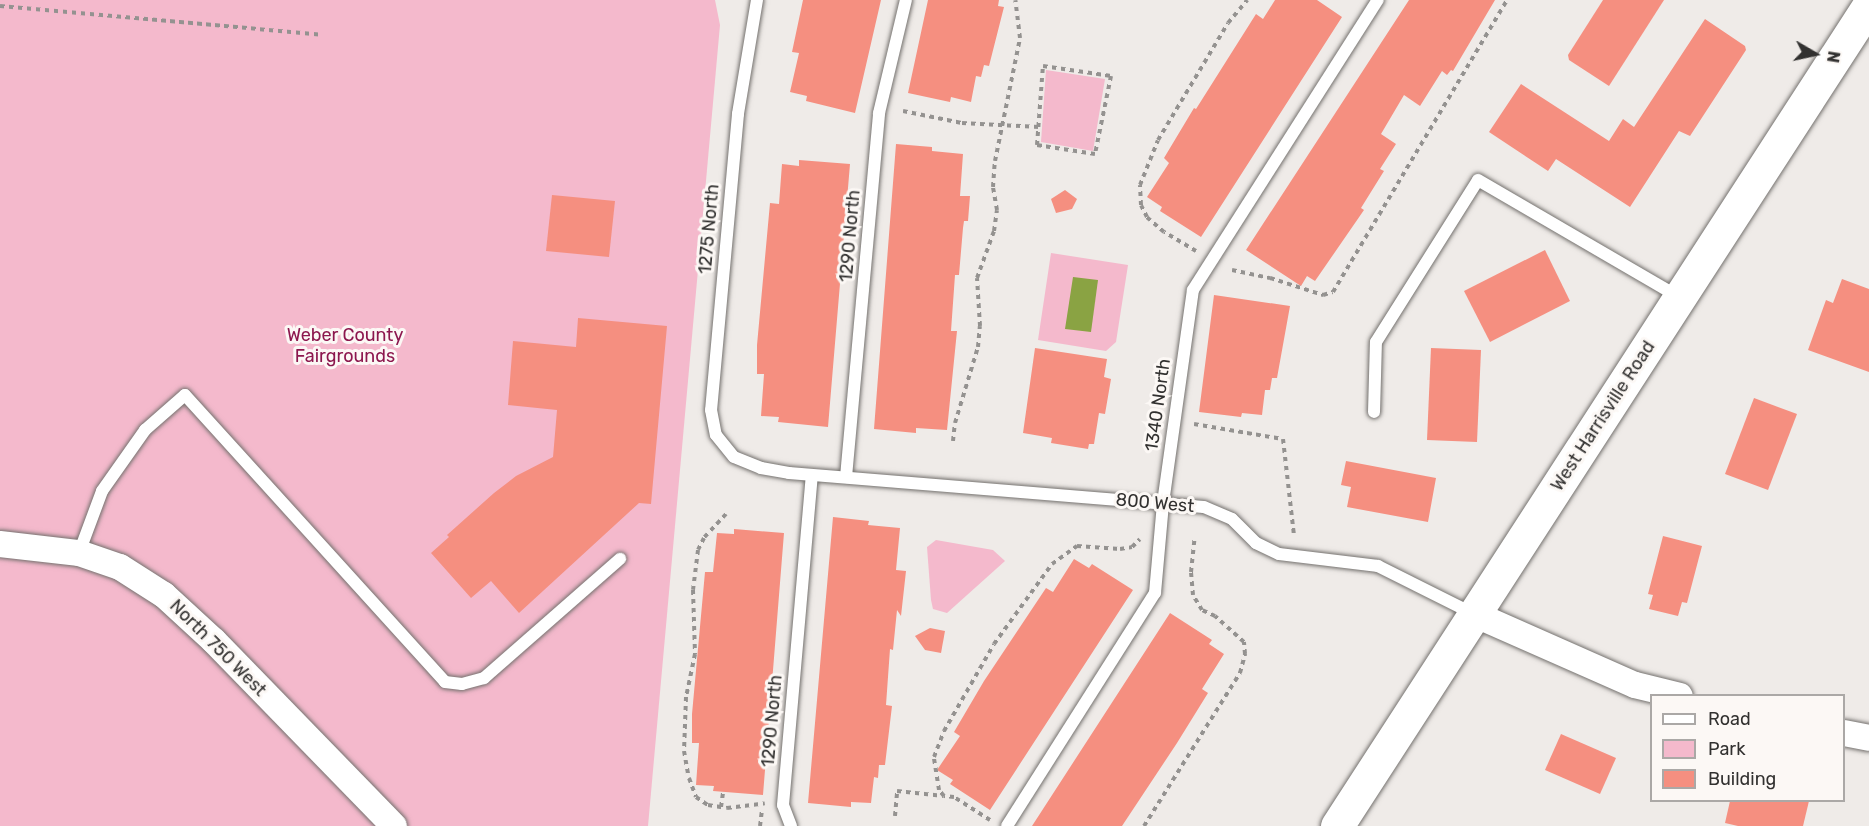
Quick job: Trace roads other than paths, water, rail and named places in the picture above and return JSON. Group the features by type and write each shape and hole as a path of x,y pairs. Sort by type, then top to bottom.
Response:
{"main road":[{"name":"West Harrisville Road","path":"1337,826 1869,5"}],"street":[{"name":"North 750 West","path":"0,544 78,553 120,567 164,594 394,826"},
{"name":"800 West","path":"1474,614 1635,685 1672,694"},
{"path":"1845,733 1869,738"}],"lane":[{"name":"1275 North","path":"734,457 716,435 711,410 738,114 757,0"},
{"name":"1290 North","path":"846,477 879,113 906,0"},
{"name":"1340 North","path":"1007,826 1155,593 1163,503 1193,290 1378,0"},
{"path":"1374,412 1376,342 1478,180 1680,298"},
{"path":"78,553 102,492 145,430 185,395 445,682 462,684 484,678 620,559"},
{"name":"800 West","path":"734,457 761,468 812,475 1204,507 1232,519 1256,543 1279,554 1378,566 1474,614"},
{"name":"1290 North","path":"791,826 783,804 812,475"}],"park label":[{"name":"Weber County Fairgrounds","path":"345,346"}]}
